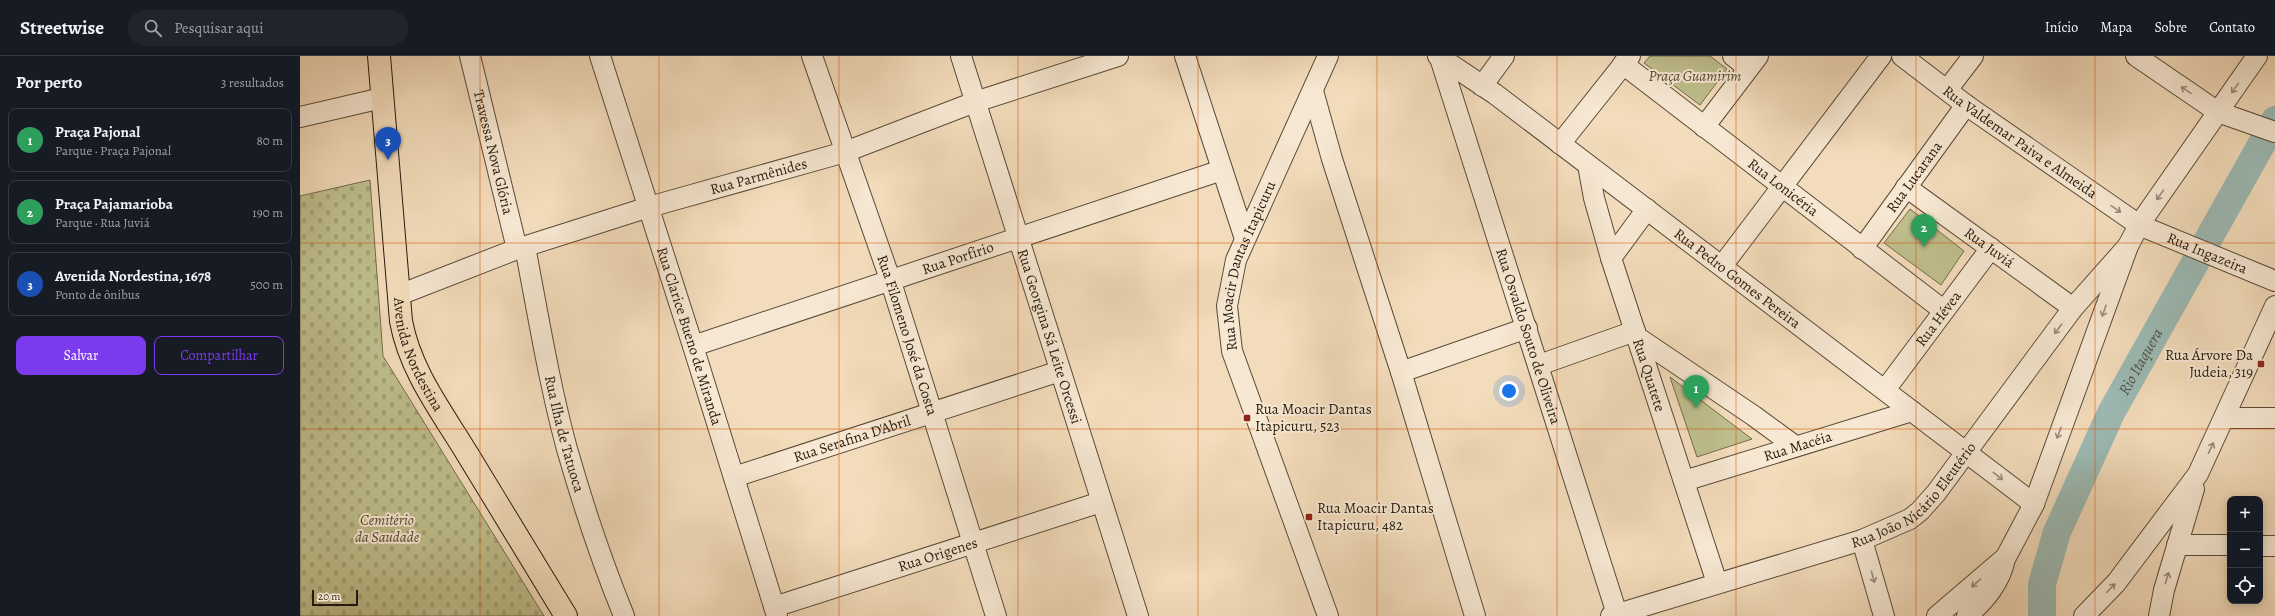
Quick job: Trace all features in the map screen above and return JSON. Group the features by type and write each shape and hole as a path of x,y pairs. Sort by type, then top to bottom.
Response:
{"main road":[{"name":"Avenida Nordestina","path":"379,56 399,295 405,343 413,363 566,616"}],"street":[{"name":"Travessa Nova Glória","path":"470,56 521,248"},
{"name":"Rua Clarice Bueno de Miranda","path":"600,56 776,612"},
{"name":"Rua Filomeno José da Costa","path":"812,56 890,279 930,412 974,542 996,616"},
{"name":"Rua Georgina Sá Leite Orcessi","path":"960,56 1138,616"},
{"name":"Rua Parmênides","path":"399,295 521,248 649,207 845,152 975,102 1118,56"},
{"path":"1184,56 1245,239"},
{"name":"Rua Moacir Dantas Itapicuru","path":"1328,56 1236,260 1227,306 1232,351 1328,616"},
{"path":"1482,86 1504,56"},
{"path":"1722,266 1881,56"},
{"name":"Rua Valdemar Paiva e Almeida","path":"1902,56 1966,105 2139,225"},
{"path":"1947,90 1973,56"},
{"path":"2136,56 2218,112 2240,121 2275,132"},
{"path":"1967,616 1994,587 2000,578 2006,557 2034,504 2128,246 2139,225 2257,56"},
{"name":"Rua Pedro Gomes Pereira","path":"1439,57 1482,86 1588,165 2034,504"},
{"name":"Rua Osvaldo Souto de Oliveira","path":"1439,57 1539,365 1614,615"},
{"path":"1560,144 1626,60"},
{"name":"Rua Lonicéria","path":"1626,60 1704,127 1943,310"},
{"path":"1704,127 1747,60"},
{"path":"1313,91 1332,159 1401,372 1475,616"},
{"path":"300,117 382,98"},
{"name":"Rua Lucarana","path":"1862,249 1966,105"},
{"name":"Rua Quatete","path":"1588,165 1594,198 1611,258 1717,583"},
{"name":"Rua Porfírio","path":"693,346 890,279 1222,170"},
{"name":"Rua Juviá","path":"1906,187 2074,308"},
{"path":"1611,258 1647,210"},
{"name":"Rua Ingazeira","path":"2139,225 2252,273 2275,281"},
{"name":"Rua João Nicário Eleutério","path":"1614,615 1862,540 1893,528 1920,511 1967,452 2074,308 2128,246"},
{"name":"Rua Ilha de Tatuoca","path":"521,248 567,449 593,532 624,616"},
{"name":"Rua Hévea","path":"1885,390 1943,310 1991,248"},
{"path":"2159,616 2177,545 2198,474 2226,418 2275,306"},
{"path":"1401,372 1527,328"},
{"path":"1539,365 1636,334 1795,446"},
{"name":"Rua Serafina D'Abril","path":"734,477 930,412 1060,371"},
{"name":"Rua Macéia","path":"1684,481 1912,411"},
{"path":"2226,418 2275,418"},
{"path":"2084,616 2116,583 2198,474"},
{"name":"Rua Origenes","path":"776,612 974,542 1101,502"},
{"path":"1862,540 1884,616"},
{"path":"2177,545 2227,545"},
{"path":"2263,546 2275,546"},
{"path":"1937,616 2006,557"}],"green space":[{"name":"Praça Guamirim","path":"1650,56 1710,56 1727,69 1700,105 1644,63"},
{"name":"Cemitério da Saudade","path":"370,180 383,356 544,616 300,616 300,196"},
{"path":"1910,209 1964,251 1941,285 1884,243"},
{"path":"1670,377 1752,439 1697,457"}],"waterway":[{"name":"Rio Itaquera","path":"2042,616 2042,584 2057,532 2111,413 2275,120"}],"place":[{"name":"Avenida Nordestina, 1678","path":"388,160"},
{"name":"Praça Pajamarioba","path":"1924,247"},
{"name":"Rua Árvore Da Judeia, 319","path":"2261,364"},
{"name":"Praça Pajonal","path":"1696,408"},
{"name":"Rua Moacir Dantas Itapicuru, 523","path":"1247,418"},
{"name":"Rua Moacir Dantas Itapicuru, 482","path":"1309,517"}]}
